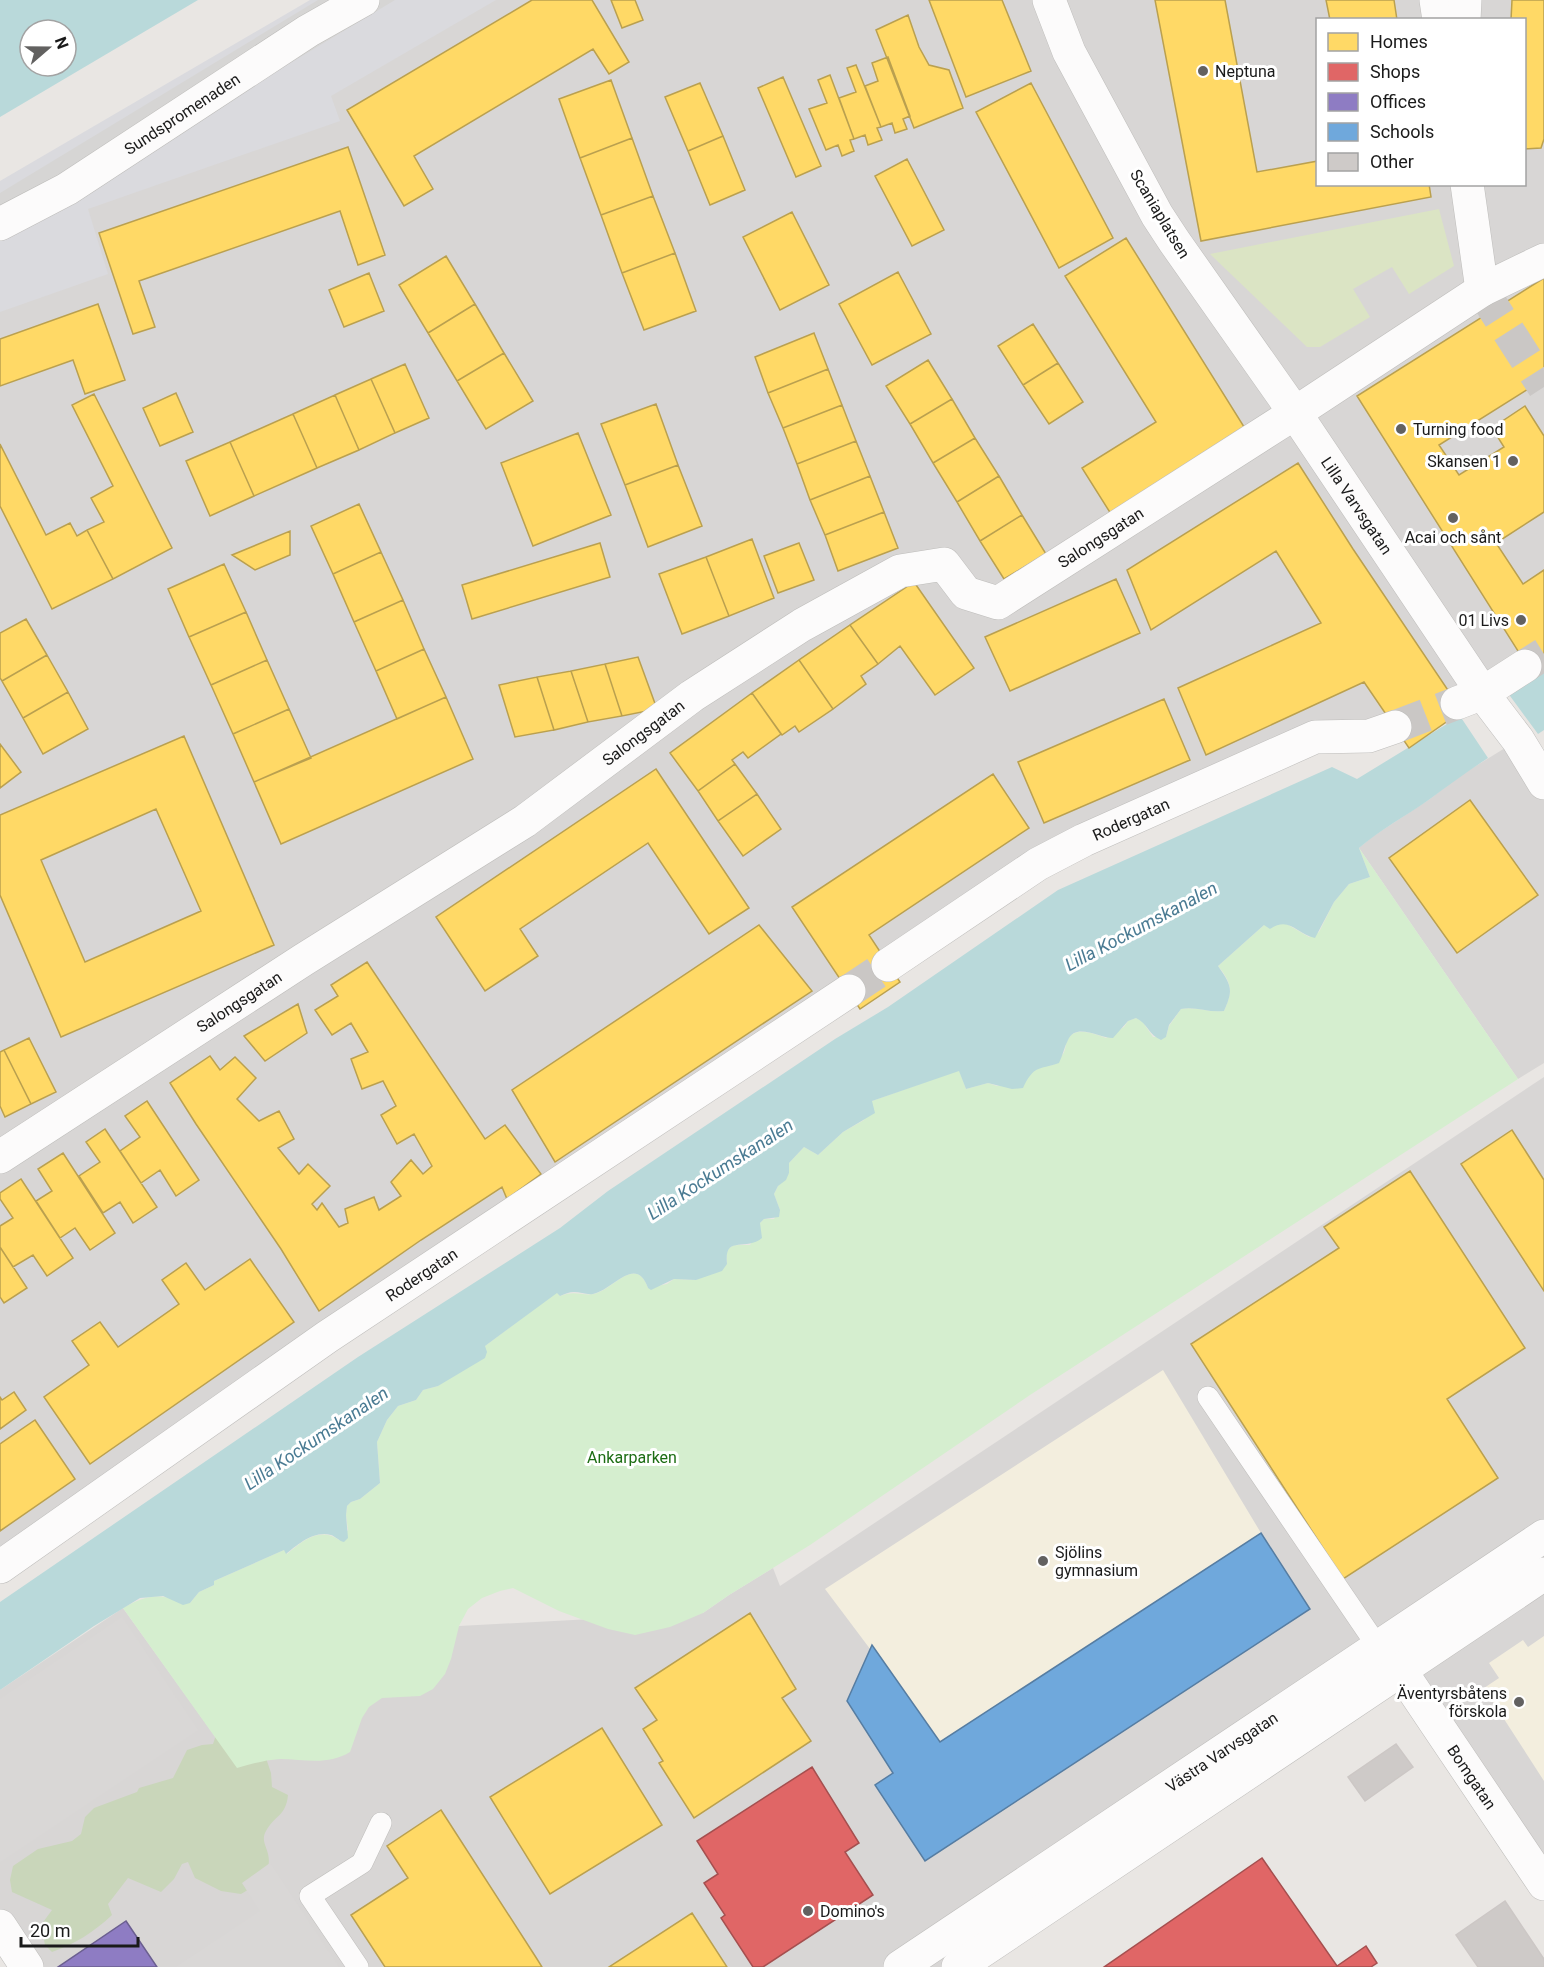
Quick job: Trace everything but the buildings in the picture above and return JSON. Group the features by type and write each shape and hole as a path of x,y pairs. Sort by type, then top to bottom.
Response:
{"street":[{"name":"Sundspromenaden","path":"0,224 67,189 308,31 363,0"},
{"name":"Scaniaplatsen","path":"1048,0 1069,52 1157,215 1295,412"},
{"path":"1436,0 1439,18"},
{"path":"1464,18 1465,0"},
{"path":"1467,186 1482,290"},
{"path":"1295,412 1482,290 1544,260"},
{"name":"Lilla Varvsgatan","path":"1295,412 1475,698 1511,732 1544,783"},
{"name":"Salongsgatan","path":"0,1157 303,960 525,821 692,696 802,625 900,571 944,564 966,593 998,603 1295,412"},
{"path":"1475,698 1525,666"},
{"name":"Rodergatan","path":"888,965 1038,864 1084,840 1315,736 1369,736 1395,728"},
{"name":"Rodergatan","path":"0,1567 327,1337 849,991"},
{"name":"Västra Varvsgatan","path":"900,1967 1544,1536"},
{"name":"Västra Varvsgatan","path":"958,1967 1544,1574"},
{"name":"Bomgatan","path":"1400,1670 1544,1884"},
{"path":"0,1926 27,1967"}],"lane":[{"path":"1208,1397 1378,1647"},
{"path":"358,1967 310,1896 362,1863 381,1823"}],"shaded area":[{"path":"310,0 496,0 331,96 340,121 88,209 108,274 0,312 0,181"},
{"path":"346,0 1544,0 1544,662 1315,737 1084,840 0,1567 0,208"},
{"path":"1518,740 1544,783 1544,1063 1518,1079 1359,848 1458,777"},
{"path":"1544,1077 1544,1884 1400,1670 958,1967 27,1967 0,1926 0,1690 123,1608 237,1767 459,1626 703,1613 773,1568 780,1586"},
{"name":"Sjölins gymnasium","path":"1163,1370 1261,1533 940,1742 825,1589"},
{"path":"122,1617 198,1730 0,1862 0,1699"},
{"name":"Äventyrsbåtens förskola","path":"1544,1636 1544,1781 1484,1688 1499,1678 1489,1663 1523,1640 1528,1647"},
{"path":"270,1863 339,1967 176,1967 260,1911 242,1883"}],"green space":[{"path":"1439,209 1454,266 1409,294 1392,267 1353,289 1370,317 1320,347 1307,347 1210,254"},
{"name":"Ankarparken","path":"1359,848 1518,1079 1030,1395 810,1545 703,1613 670,1627 635,1635 608,1629 559,1611 513,1588 500,1591 482,1598 468,1609 459,1626 445,1674 433,1689 420,1696 382,1698 369,1707 362,1718 350,1752 333,1759 316,1761 280,1759 237,1768 123,1608 141,1599 156,1596 190,1603 199,1592 214,1585 214,1581 284,1550 287,1554 312,1537 325,1534 339,1540 348,1530 347,1506 380,1483 377,1442 387,1420 398,1406 416,1400 423,1390 438,1386 485,1346 557,1292 560,1296 570,1293 594,1294 631,1274 637,1274 643,1278 648,1288 667,1284 674,1279 696,1280 727,1264 729,1249 734,1245 750,1245 760,1228 760,1223 764,1219 774,1219 780,1210 774,1194 789,1173 789,1163 804,1147 818,1155 843,1132 864,1120 872,1101 959,1070 966,1089 988,1083 997,1086 1028,1077 1042,1066 1053,1065 1065,1051 1067,1041 1074,1033 1085,1032 1106,1038 1124,1027 1128,1021 1136,1018 1142,1021 1153,1037 1166,1037 1169,1026 1181,1009 1224,1011 1230,987 1218,966 1264,925 1285,923 1309,937 1319,932 1334,902 1349,884 1370,877"},
{"path":"217,1732 260,1740 271,1773 272,1787 288,1795 283,1811 265,1834 264,1840 269,1861 266,1873 241,1894 221,1891 195,1878 188,1862 182,1864 174,1879 161,1892 128,1878 108,1904 112,1915 84,1937 52,1952 45,1945 41,1925 52,1910 12,1892 10,1880 13,1866 38,1849 72,1841 81,1834 85,1817 94,1808 137,1792 139,1788 173,1778 187,1750 213,1744"}],"water":[{"path":"0,0 198,0 78,71 78,18 18,18 18,78 66,78 0,117"},
{"path":"1544,662 1544,730 1538,734 1502,685"},
{"name":"Lilla Kockumskanalen","path":"1460,716 1488,758 1359,848 1370,877 1349,884 1334,902 1315,938 1288,925 1277,925 1270,929 1264,925 1218,966 1230,987 1224,1011 1181,1009 1169,1025 1166,1037 1161,1040 1136,1018 1128,1021 1113,1038 1082,1031 1076,1032 1068,1040 1059,1063 1034,1072 1023,1088 1012,1089 988,1083 966,1089 959,1071 872,1101 875,1113 843,1132 818,1155 804,1147 789,1163 786,1180 778,1186 774,1194 780,1210 779,1217 764,1219 760,1223 762,1238 749,1244 732,1246 727,1255 727,1264 722,1271 696,1280 674,1279 651,1290 643,1278 637,1274 631,1274 593,1294 572,1292 560,1296 557,1293 485,1346 487,1352 485,1358 438,1386 423,1390 416,1400 398,1406 387,1420 377,1442 380,1483 347,1506 348,1538 344,1542 331,1535 312,1536 286,1554 284,1550 214,1581 214,1585 199,1592 190,1603 183,1605 163,1596 140,1598 94,1626 0,1690 0,1602 358,1357 560,1228 608,1191 835,1039 888,1007 1058,890 1332,767 1357,779"}],"pier":[{"path":"318,0 395,0 0,238 0,193"}],"tunnel":[{"path":"1482,290 1544,387"},
{"path":"1525,666 1544,654"},
{"path":"1395,727 1457,703"},
{"path":"849,991 888,965"}],"place":[{"name":"Neptuna","path":"1203,71"},
{"name":"Turning food","path":"1401,429"},
{"name":"Skansen 1","path":"1513,461"},
{"name":"Acai och sånt","path":"1453,518"},
{"name":"01 Livs","path":"1521,620"},
{"name":"Sjölins gymnasium","path":"1043,1561"},
{"name":"Äventyrsbåtens förskola","path":"1519,1702"},
{"name":"Domino's","path":"808,1911"}]}
